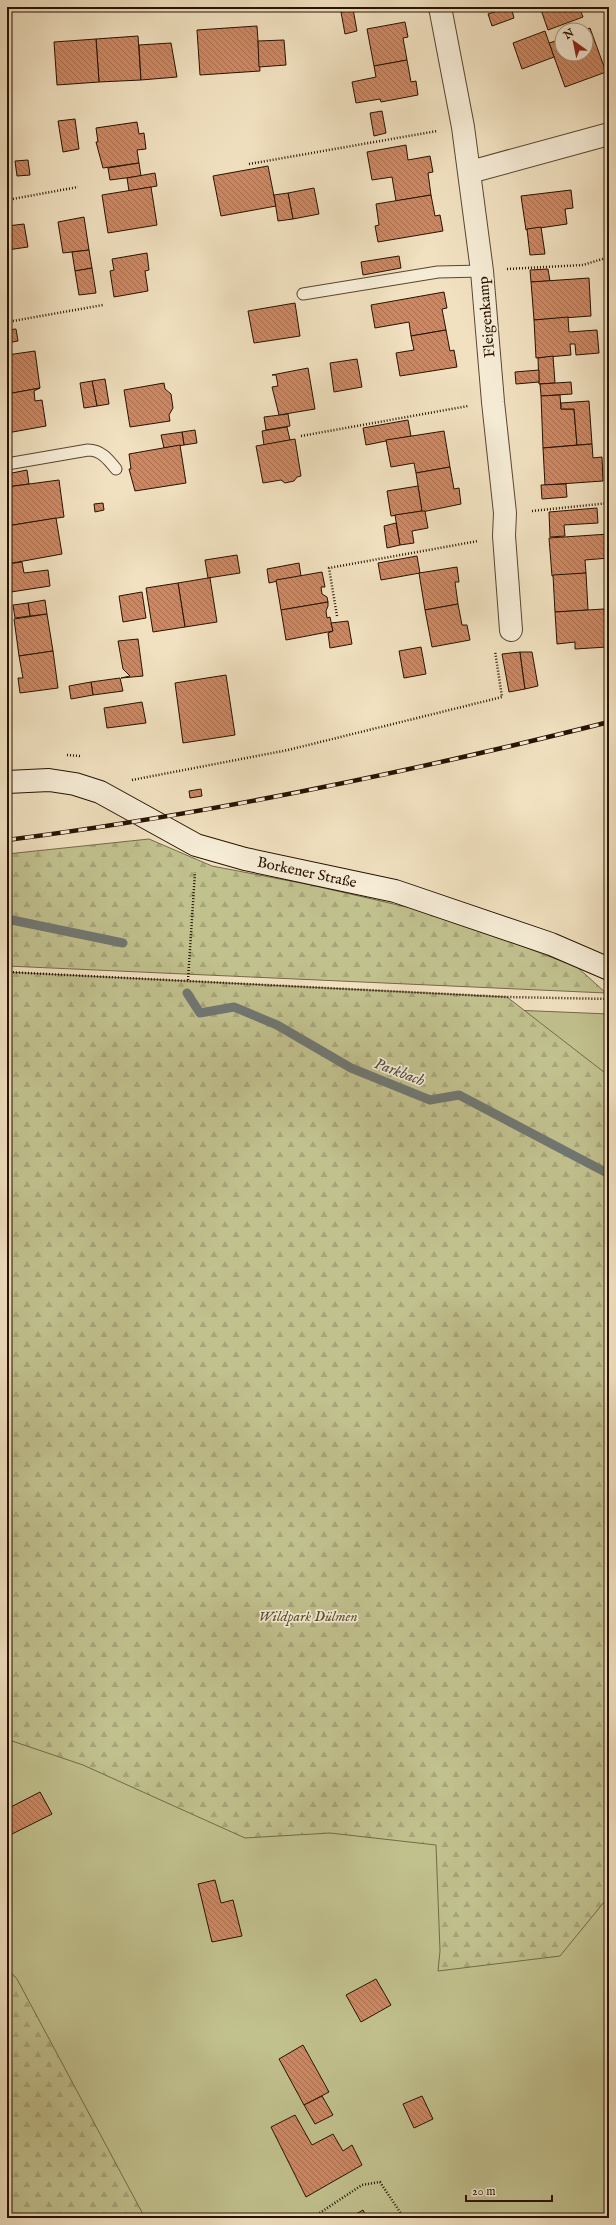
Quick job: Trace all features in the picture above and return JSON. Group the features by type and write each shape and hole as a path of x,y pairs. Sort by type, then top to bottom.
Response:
{"street":[{"name":"Fleigenkamp","path":"440,7 463,127 482,271 493,402 505,513 504,536 510,630"},
{"path":"470,172 609,134"},
{"name":"Borkener Straße","path":"7,782 49,780 75,784 100,792 196,845 246,859 395,891 551,944 609,969"}],"lane":[{"path":"302,294 438,272 482,271"},
{"path":"7,464 95,450 108,458 116,469"}],"path":[{"path":"249,164 463,127"},
{"path":"7,200 78,187"},
{"path":"482,271 583,265 609,257"},
{"path":"7,322 103,305"},
{"path":"301,436 493,402"},
{"path":"505,513 609,503"},
{"path":"337,616 329,568 504,536"},
{"path":"100,792 134,779 288,750 502,697 495,651 510,630"},
{"path":"66,755 74,754 87,759"},
{"path":"127,776 141,783"},
{"path":"188,980 196,845"},
{"path":"7,972 507,997 609,1000"},
{"path":"312,2218 362,2185 380,2182 404,2218"}],"green space":[{"path":"149,839 212,866 311,885 411,908 493,935 577,967 606,993 7,966 7,854"},
{"name":"Wildpark Dülmen","path":"7,972 507,997 609,1076 609,1896 560,1956 438,1971 440,1951 436,1845 330,1833 245,1838 83,1765 12,1741 7,1742"},
{"name":"Wildpark Dülmen","path":"7,989 609,1014 609,2218 7,2218"},
{"path":"7,1968 17,1979 145,2218 7,2218"}],"building":[{"path":"511,7 514,18 492,26 488,14"},
{"path":"540,7 579,7 583,17 570,22 554,22 554,28 548,30"},
{"path":"353,9 357,31 345,34 341,12"},
{"path":"405,22 408,37 403,38 407,60 374,66 367,29"},
{"path":"257,26 260,71 200,75 197,30"},
{"path":"545,31 554,57 522,69 513,43"},
{"path":"138,36 141,80 99,82 96,39"},
{"path":"96,39 99,82 57,85 54,42"},
{"path":"594,39 606,72 565,87 556,62 594,62"},
{"path":"284,40 286,65 259,67 258,41"},
{"path":"554,41 554,57 549,43"},
{"path":"171,43 177,77 141,80 139,45"},
{"path":"407,60 411,82 416,81 418,95 381,102 380,99 356,103 352,82 376,77 374,66"},
{"path":"382,111 386,133 374,136 370,113"},
{"path":"75,119 79,149 63,152 58,121"},
{"path":"137,122 139,134 144,133 146,149 137,150 139,163 103,168 96,142 98,142 96,128"},
{"path":"406,145 408,160 430,156 433,172 428,173 431,195 396,201 392,177 372,180 367,152"},
{"path":"28,160 30,175 17,176 15,161"},
{"path":"139,163 141,176 110,180 108,168"},
{"path":"268,166 276,206 221,216 213,176"},
{"path":"155,173 157,186 129,191 127,178"},
{"path":"151,187 157,225 108,233 102,195"},
{"path":"314,188 319,214 293,219 288,193"},
{"path":"571,190 573,208 565,209 567,224 526,230 521,196"},
{"path":"288,193 293,219 278,221 274,195"},
{"path":"431,195 435,216 440,215 443,231 378,242 375,226 379,225 376,204"},
{"path":"84,217 89,250 63,253 58,222"},
{"path":"24,224 28,247 7,250 7,226"},
{"path":"541,227 545,254 530,255 527,229"},
{"path":"89,250 92,268 75,271 72,252"},
{"path":"147,253 149,270 145,271 148,291 114,297 110,271 114,270 112,259"},
{"path":"399,256 401,268 363,275 361,262"},
{"path":"92,268 96,293 79,295 75,271"},
{"path":"548,269 550,281 531,282 530,270"},
{"path":"589,278 591,316 534,320 531,282"},
{"path":"444,292 447,308 442,309 446,330 411,336 409,322 375,328 371,305"},
{"path":"295,303 300,336 254,343 248,311"},
{"path":"568,317 569,332 597,330 599,353 576,355 575,344 570,344 571,355 536,358 534,320"},
{"path":"16,329 18,341 7,343 7,330"},
{"path":"446,330 450,351 454,350 457,367 400,376 396,353 414,350 411,336"},
{"path":"35,351 40,388 7,394 7,355"},
{"path":"553,356 555,383 539,384 538,358"},
{"path":"357,359 362,387 334,392 330,363"},
{"path":"308,368 315,409 279,415 272,387 278,386 276,375 272,375"},
{"path":"539,370 539,382 516,384 515,372"},
{"path":"105,379 109,404 97,406 92,381"},
{"path":"92,381 97,406 84,408 80,383"},
{"path":"571,382 572,394 541,396 540,384"},
{"path":"164,383 165,389 171,394 173,408 169,415 170,421 130,427 124,390"},
{"path":"40,388 34,391 35,401 42,400 46,426 7,433 7,394"},
{"path":"560,395 561,409 574,409 577,445 543,448 541,396"},
{"path":"589,401 592,444 577,445 574,409 561,409 561,403"},
{"path":"288,414 290,426 266,430 264,417"},
{"path":"408,420 411,436 366,445 363,428"},
{"path":"287,427 290,440 264,445 262,431"},
{"path":"195,430 197,443 184,445 182,432"},
{"path":"444,431 450,467 416,473 414,463 391,467 386,440"},
{"path":"182,432 184,445 164,448 161,435"},
{"path":"295,439 301,476 297,477 294,481 285,483 281,480 263,483 256,446"},
{"path":"592,444 593,458 602,457 603,481 545,485 543,448"},
{"path":"180,445 186,483 135,491 129,469 131,469 129,454"},
{"path":"450,467 454,489 459,488 461,504 422,512 416,473"},
{"path":"27,470 29,484 7,487 7,474"},
{"path":"59,480 64,517 7,526 7,487"},
{"path":"566,484 567,497 542,499 541,485"},
{"path":"418,486 422,511 391,516 387,491"},
{"path":"103,503 104,510 95,512 94,504"},
{"path":"597,508 598,523 564,525 565,536 550,537 549,512"},
{"path":"425,511 428,528 412,531 414,543 400,545 395,515"},
{"path":"56,518 62,554 7,564 7,526"},
{"path":"396,523 400,545 387,548 384,526"},
{"path":"609,534 609,558 585,560 586,573 552,576 549,538"},
{"path":"237,555 240,573 208,578 205,560"},
{"path":"417,556 420,573 381,580 378,563"},
{"path":"22,562 24,573 48,570 50,586 11,592 7,564"},
{"path":"299,563 301,576 269,583 267,569"},
{"path":"457,567 459,582 455,582 458,604 425,610 419,573"},
{"path":"322,572 325,587 321,587 322,594 327,597 328,602 281,610 276,580"},
{"path":"586,573 588,610 555,612 553,575"},
{"path":"210,578 217,622 185,627 178,583"},
{"path":"178,583 185,627 153,632 146,588"},
{"path":"142,592 146,618 123,622 119,596"},
{"path":"45,600 47,614 30,616 28,603"},
{"path":"328,602 326,611 327,618 330,617 333,631 286,640 281,610"},
{"path":"28,603 30,616 15,618 13,605"},
{"path":"458,604 462,625 467,625 470,640 432,647 425,610"},
{"path":"604,609 607,647 575,649 575,642 557,644 555,612"},
{"path":"47,614 53,651 19,656 14,619"},
{"path":"348,621 352,644 330,648 328,633 333,631 331,623"},
{"path":"138,639 143,676 121,678 130,676 123,669 118,641"},
{"path":"421,647 426,674 404,678 399,651"},
{"path":"53,651 58,688 20,693 18,678 23,678 19,656"},
{"path":"520,652 525,689 509,692 502,654"},
{"path":"520,652 532,652 538,686 525,689"},
{"path":"226,675 235,735 183,743 175,683"},
{"path":"120,678 123,691 93,695 91,682"},
{"path":"91,682 93,695 71,699 69,686"},
{"path":"142,702 146,723 107,728 104,708"},
{"path":"201,789 202,796 190,798 189,791"},
{"path":"40,1792 52,1814 12,1834 7,1824 7,1809"},
{"path":"215,1880 221,1903 233,1900 242,1936 212,1942 198,1884"},
{"path":"376,1979 391,2005 361,2022 346,1995"},
{"path":"303,2045 329,2092 304,2105 279,2059"},
{"path":"322,2096 333,2115 315,2124 304,2105"},
{"path":"422,2096 433,2119 414,2128 403,2104"},
{"path":"295,2115 312,2145 333,2134 343,2151 352,2145 362,2165 306,2197 271,2127"},
{"path":"363,2210 367,2218 349,2218"}],"waterway":[{"path":"7,919 123,943"},
{"name":"Parkbach","path":"187,993 200,1013 234,1007 277,1025 351,1068 430,1100 459,1095 609,1174"}],"railway":[{"path":"7,840 159,818 310,790 460,758 609,722"}]}
